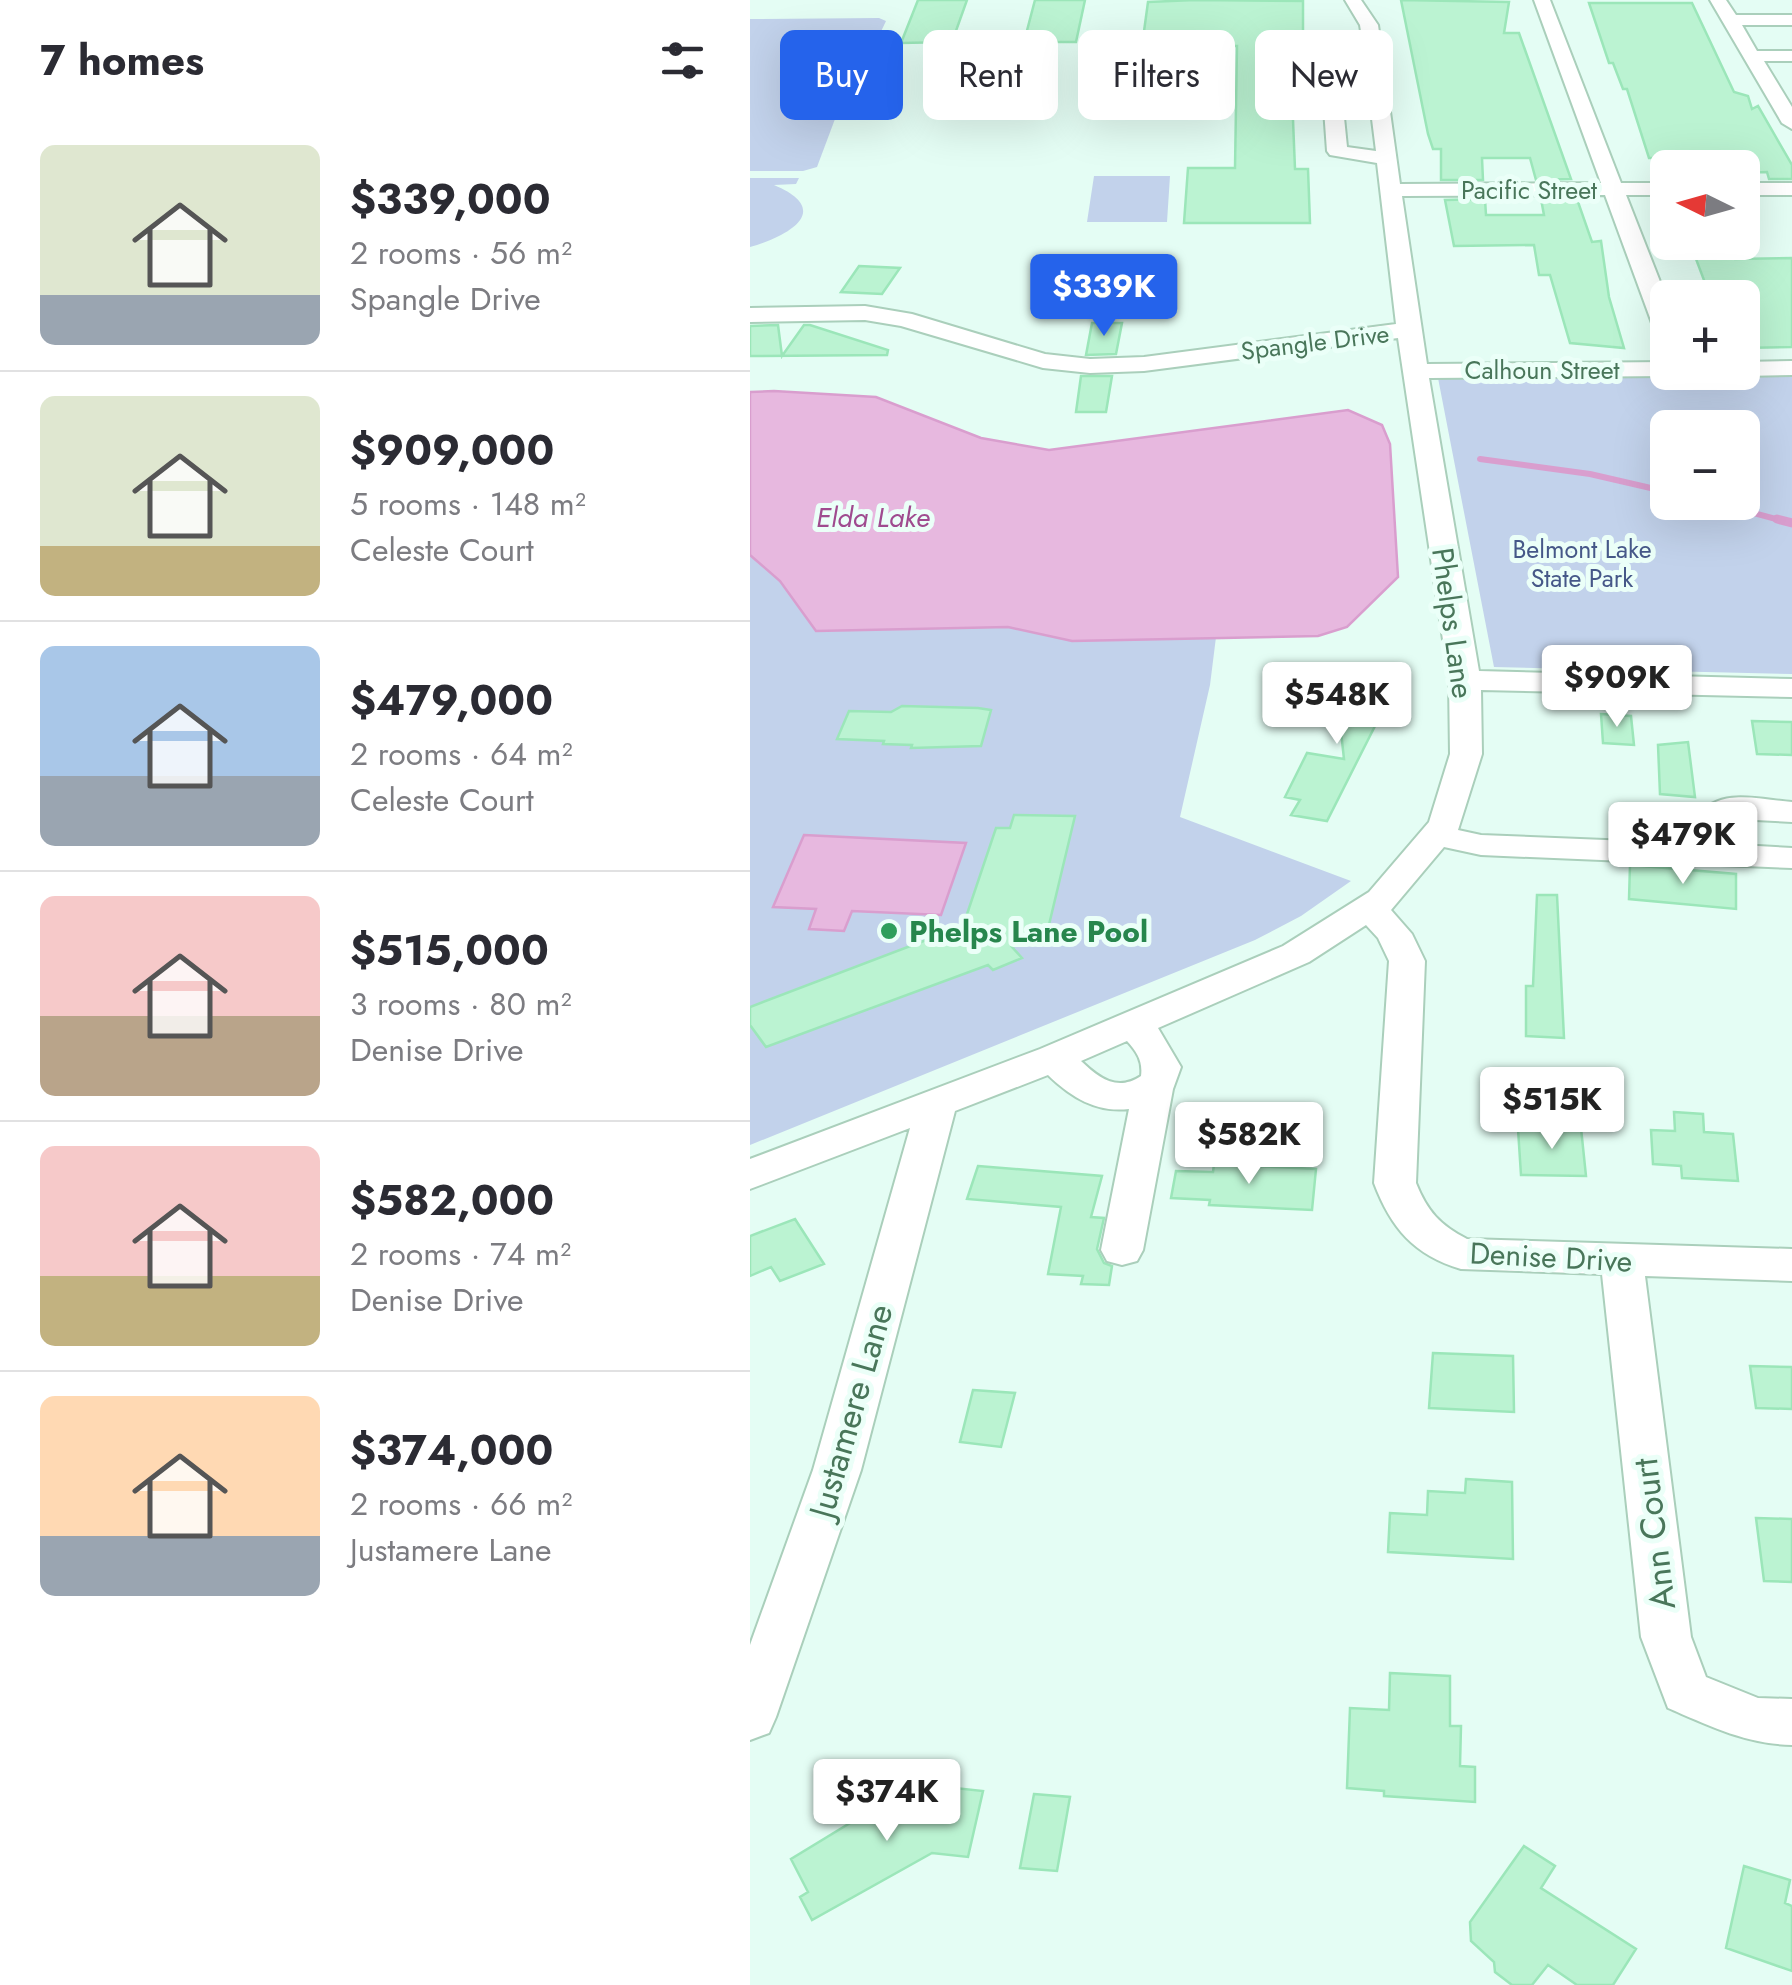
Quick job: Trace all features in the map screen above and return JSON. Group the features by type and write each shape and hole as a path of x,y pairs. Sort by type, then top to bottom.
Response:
{"street":[{"name":"Phelps Lane","path":"1353,0 1366,18 1368,30"},
{"path":"1542,0 1650,287"},
{"path":"1718,0 1791,120"},
{"path":"1749,0 1761,20"},
{"path":"1730,20 1792,20"},
{"path":"1752,56 1792,56"},
{"name":"Pacific Street","path":"1334,120 1337,151 1389,175 1650,189"},
{"name":"Phelps Lane","path":"750,1175 1054,1058 1296,954 1382,900 1445,824 1466,754 1464,680 1409,330 1382,120"},
{"path":"1760,189 1792,189"},
{"name":"Spangle Drive","path":"750,315 865,313 904,319 1043,361 1090,366 1144,364 1409,330"},
{"path":"1760,368 1792,368"},
{"name":"Calhoun Street","path":"1416,371 1650,369"},
{"path":"1464,680 1792,688"},
{"path":"1724,854 1716,816 1724,808 1792,812"},
{"path":"1436,834 1481,844 1792,858"},
{"name":"Denise Drive","path":"1370,908 1394,934 1407,962 1395,1182 1406,1216 1428,1240 1461,1254 1792,1265"},
{"path":"1122,1250 1152,1089 1161,1072 1158,1054 1131,1022"},
{"path":"1054,1058 1085,1087 1102,1095 1119,1099 1139,1097 1152,1089"},
{"name":"Justamere Lane","path":"750,1717 837,1470 938,1101"},
{"name":"Ann Court","path":"1622,1261 1666,1636 1686,1692 1756,1721 1792,1722"}],"green space":[{"path":"750,19 886,21 882,30 780,30 780,120 835,120 817,167 803,171 750,171"},
{"path":"1094,176 1170,176 1167,222 1087,222"},
{"path":"750,178 799,178 796,184 774,185 792,194 803,213 791,229 750,247"},
{"name":"Belmont Lake State Park","path":"1760,376 1792,376 1792,674 1494,667 1438,378 1650,377 1650,390 1760,390"},
{"path":"750,555 780,581 816,631 1008,627 1072,641 1216,637 1210,685 1180,817 1351,881 1301,916 1255,940 750,1145"}],"water":[{"name":"Elda Lake","path":"750,392 876,397 981,438 1049,450 1348,410 1382,425 1390,444 1398,577 1347,627 1318,636 1072,641 1008,627 816,631 780,581 750,555"},
{"path":"804,835 966,843 941,915 852,911 844,931 809,929 816,909 773,907"}],"building":[{"path":"918,0 967,0 956,30 923,30 923,43 903,43"},
{"path":"1035,0 1085,0 1076,42 1058,42 1058,30 1027,30"},
{"path":"1401,0 1509,2 1504,33 1519,33 1571,179 1536,180 1530,158 1482,158 1483,180 1441,180 1441,149 1433,149 1428,134"},
{"path":"1303,1 1303,30 1255,30 1255,120 1293,120 1295,169 1308,169 1310,223 1184,223 1188,168 1235,168 1235,30 1144,30 1148,2"},
{"path":"1589,3 1692,3 1734,92 1748,96 1752,109 1758,106 1792,165 1792,179 1769,179 1767,172 1760,172 1760,150 1650,150 1649,158 1627,89 1623,89 1613,63 1609,63"},
{"path":"1485,199 1486,215 1544,215 1541,199 1577,199 1592,242 1601,241 1609,297 1624,348 1570,343 1550,275 1539,275 1534,245 1454,246 1445,200"},
{"path":"1792,258 1792,347 1760,348 1760,280 1704,280 1696,260"},
{"path":"859,266 900,268 882,294 841,292"},
{"path":"1092,323 1122,323 1116,354 1086,355"},
{"path":"778,325 782,356 750,356 750,326"},
{"path":"804,325 888,350 887,355 782,356"},
{"path":"1081,376 1112,376 1106,412 1076,412"},
{"path":"1334,667 1370,667 1377,722 1327,821 1291,815 1300,800 1285,797 1307,753 1344,759"},
{"path":"902,706 991,710 981,746 911,748 912,745 883,744 884,741 837,739 849,711 891,712"},
{"path":"1601,714 1631,716 1634,745 1603,743"},
{"path":"1752,721 1792,722 1792,755 1757,754"},
{"path":"1688,742 1695,797 1660,794 1658,745"},
{"path":"1014,815 1075,816 1047,933 1012,947 1022,958 993,970 988,965 766,1047 750,1025 750,1007 963,926 996,828 1010,828"},
{"path":"1630,865 1736,874 1736,909 1629,899"},
{"path":"1537,895 1557,895 1564,1038 1526,1036 1526,986 1533,986"},
{"path":"1674,1112 1703,1114 1704,1132 1733,1134 1738,1181 1682,1178 1681,1166 1653,1164 1651,1130 1675,1131"},
{"path":"1581,1128 1586,1176 1521,1175 1518,1129"},
{"path":"1214,1164 1316,1169 1312,1210 1209,1205 1210,1200 1171,1198 1176,1171 1213,1172"},
{"path":"978,1166 1102,1176 1091,1217 1104,1218 1097,1249 1104,1263 1112,1266 1109,1285 1081,1284 1083,1276 1048,1274 1061,1207 967,1199"},
{"path":"795,1219 824,1264 780,1281 771,1267 750,1276 750,1236"},
{"path":"1433,1353 1513,1356 1514,1412 1429,1408"},
{"path":"1750,1366 1792,1367 1792,1409 1756,1408"},
{"path":"973,1390 1015,1393 1001,1447 960,1442"},
{"path":"1466,1479 1512,1482 1513,1559 1388,1552 1390,1513 1427,1515 1428,1491 1465,1493"},
{"path":"1756,1518 1792,1519 1792,1582 1764,1581"},
{"path":"1390,1673 1450,1676 1450,1726 1461,1726 1460,1766 1475,1767 1475,1802 1384,1796 1384,1791 1347,1788 1350,1708 1389,1710"},
{"path":"909,1783 983,1791 968,1857 932,1853 812,1920 800,1897 808,1892 791,1859 860,1817 863,1822 904,1800"},
{"path":"1034,1794 1070,1797 1057,1871 1020,1868"},
{"path":"1524,1846 1555,1866 1541,1888 1636,1949 1613,1985 1577,1985 1548,1965 1532,1985 1512,1985 1495,1972 1494,1962 1471,1941 1470,1922"},
{"path":"1744,1866 1790,1880 1785,1903 1792,1906 1792,1971 1726,1948"}],"waterway":[{"path":"1480,459 1590,474 1650,488"},
{"path":"1760,515 1787,522"},
{"path":"1777,519 1792,523"}],"place":[{"name":"Phelps Lane Pool","path":"889,931"}]}
